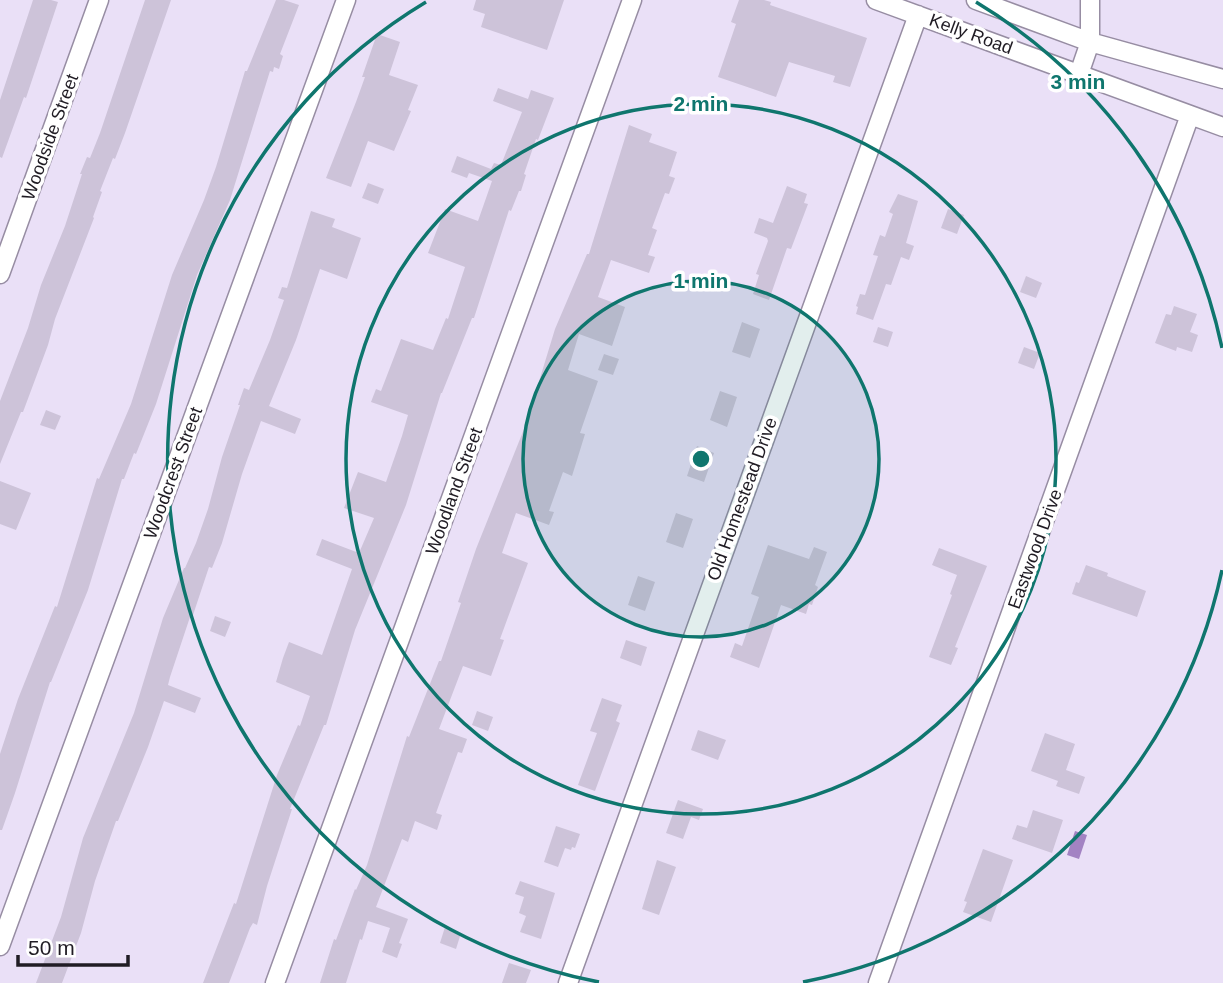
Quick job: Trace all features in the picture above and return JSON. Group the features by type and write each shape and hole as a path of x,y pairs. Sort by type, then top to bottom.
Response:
{"street":[{"name":"Woodside Street","path":"0,274 99,0"},
{"name":"Woodcrest Street","path":"0,946 346,0"},
{"name":"Woodland Street","path":"275,983 632,0"},
{"name":"Kelly Road","path":"876,0 1223,127"},
{"name":"Kelly Road","path":"976,0 1090,42 1223,79"},
{"path":"1079,74 1090,42 1090,0"},
{"name":"Old Homestead Drive","path":"568,983 918,15"},
{"name":"Eastwood Drive","path":"878,983 1190,115"}],"shaded area":[{"path":"1075,831 1087,835 1079,859 1067,855"}],"building":[{"path":"33,0 58,2 26,98 24,97 2,158 0,100"},
{"path":"145,0 171,0 125,133 100,191 102,192 94,218 55,319 48,345 0,464 0,401 65,226 80,174 100,133"},
{"path":"276,0 299,5 280,54 283,56 279,69 274,67 273,72 270,71 230,200 197,275 156,404 136,454 134,453 122,479 88,590 50,682 15,793 0,830 0,754 18,699 55,606 57,607 97,478 99,479 131,404 172,275 216,167 245,71"},
{"path":"476,0 564,0 547,50 481,27 485,14 473,10"},
{"path":"739,0 771,2 770,5 867,38 850,87 833,82 835,76 789,62 776,97 718,77 736,24 731,22"},
{"path":"377,34 400,42 389,75 418,85 408,110 411,111 394,151 368,141 351,187 326,178 365,77 362,77"},
{"path":"498,88 528,99 531,90 554,98 538,140 536,139 521,191 511,211 509,210 474,318 441,393 406,505 355,630 326,725 290,809 257,925 253,923 250,928 229,983 203,983 234,903 236,904 277,775 298,725 300,726 310,696 276,682 283,658 289,642 322,655 352,569 316,555 322,539 359,553 374,518 344,508 358,472 386,482 402,436 408,415 371,402 376,389 381,391 401,339 433,350 446,318 448,319 465,267 428,253 445,209 478,221 492,181 469,173 467,178 451,172 457,156 491,169 494,163 501,165 522,112 493,101"},
{"path":"629,125 652,134 649,142 677,152 669,176 675,178 669,194 665,193 652,228 657,230 648,255 655,257 649,273 611,260 598,297 625,307 612,346 579,334 568,370 598,381 580,433 585,434 572,476 563,472 549,511 554,512 549,525 516,513 502,553 528,563 500,639 504,640 491,676 463,666 439,729 467,739 462,753 458,752 436,813 442,815 437,830 415,821 408,842 402,839 376,907 408,919 399,943 402,944 397,958 382,952 390,928 368,921 346,983 320,983 334,939 336,940 367,865 407,736 409,737 441,661 476,549 526,424 555,329 589,254"},
{"path":"368,183 384,189 378,204 362,198"},
{"path":"787,186 807,194 804,203 808,204 791,249 787,248 769,300 753,294 759,275 756,274 768,241 767,238 754,233 759,218 773,223"},
{"path":"898,194 918,201 906,243 914,246 909,260 901,257 891,285 886,284 873,320 856,314 856,306 860,294 865,295 878,256 873,255 880,235 885,237 893,214 889,212"},
{"path":"948,209 964,215 957,234 941,228"},
{"path":"311,211 335,219 332,227 361,238 347,279 320,269 296,340 269,406 301,419 295,434 261,421 222,543 212,568 209,567 168,685 201,698 195,713 164,701 148,747 116,821 95,881 81,933 62,983 36,983 61,917 83,838 134,713 163,618 208,509 244,388 249,390 270,340 284,300 278,298 282,287 287,288"},
{"path":"1026,276 1042,283 1036,298 1020,292"},
{"path":"1174,306 1197,314 1190,332 1198,335 1192,352 1177,347 1176,351 1155,343 1166,314 1171,315"},
{"path":"742,322 760,329 750,358 732,352"},
{"path":"878,327 893,332 888,347 873,342"},
{"path":"1024,347 1040,353 1034,369 1018,363"},
{"path":"604,354 619,359 613,375 598,370"},
{"path":"720,391 737,397 727,427 710,420"},
{"path":"46,410 61,416 55,430 40,425"},
{"path":"697,446 714,453 704,482 687,476"},
{"path":"0,481 31,493 16,530 0,524"},
{"path":"676,513 693,519 683,548 666,542"},
{"path":"768,545 809,559 814,547 827,552 815,585 818,587 812,605 809,604 806,614 781,605 759,668 730,657 735,643 742,646 759,597 751,594"},
{"path":"939,548 987,566 955,647 958,648 951,665 929,657 957,575 932,565"},
{"path":"1086,565 1146,591 1137,617 1072,594"},
{"path":"638,576 655,582 645,611 628,605"},
{"path":"215,616 231,622 225,637 210,631"},
{"path":"626,640 647,647 641,666 620,658"},
{"path":"602,698 622,705 616,721 620,723 595,791 578,785 597,733 590,731"},
{"path":"477,711 493,717 488,731 472,725"},
{"path":"698,730 726,740 718,760 691,750"},
{"path":"1045,733 1075,744 1066,770 1085,777 1079,794 1056,786 1058,781 1031,771"},
{"path":"678,800 703,809 699,820 691,817 683,839 666,833"},
{"path":"1033,810 1063,820 1052,853 1012,839 1017,825 1027,828"},
{"path":"556,826 580,834 575,848 565,848 558,867 544,862"},
{"path":"983,849 1013,860 991,922 963,912 967,902 964,901"},
{"path":"657,860 676,867 659,915 642,909"},
{"path":"520,881 555,893 541,939 520,932 526,916 519,913 524,897 515,894"},
{"path":"445,927 461,933 456,949 440,943"},
{"path":"509,963 531,970 526,983 502,983"}]}
